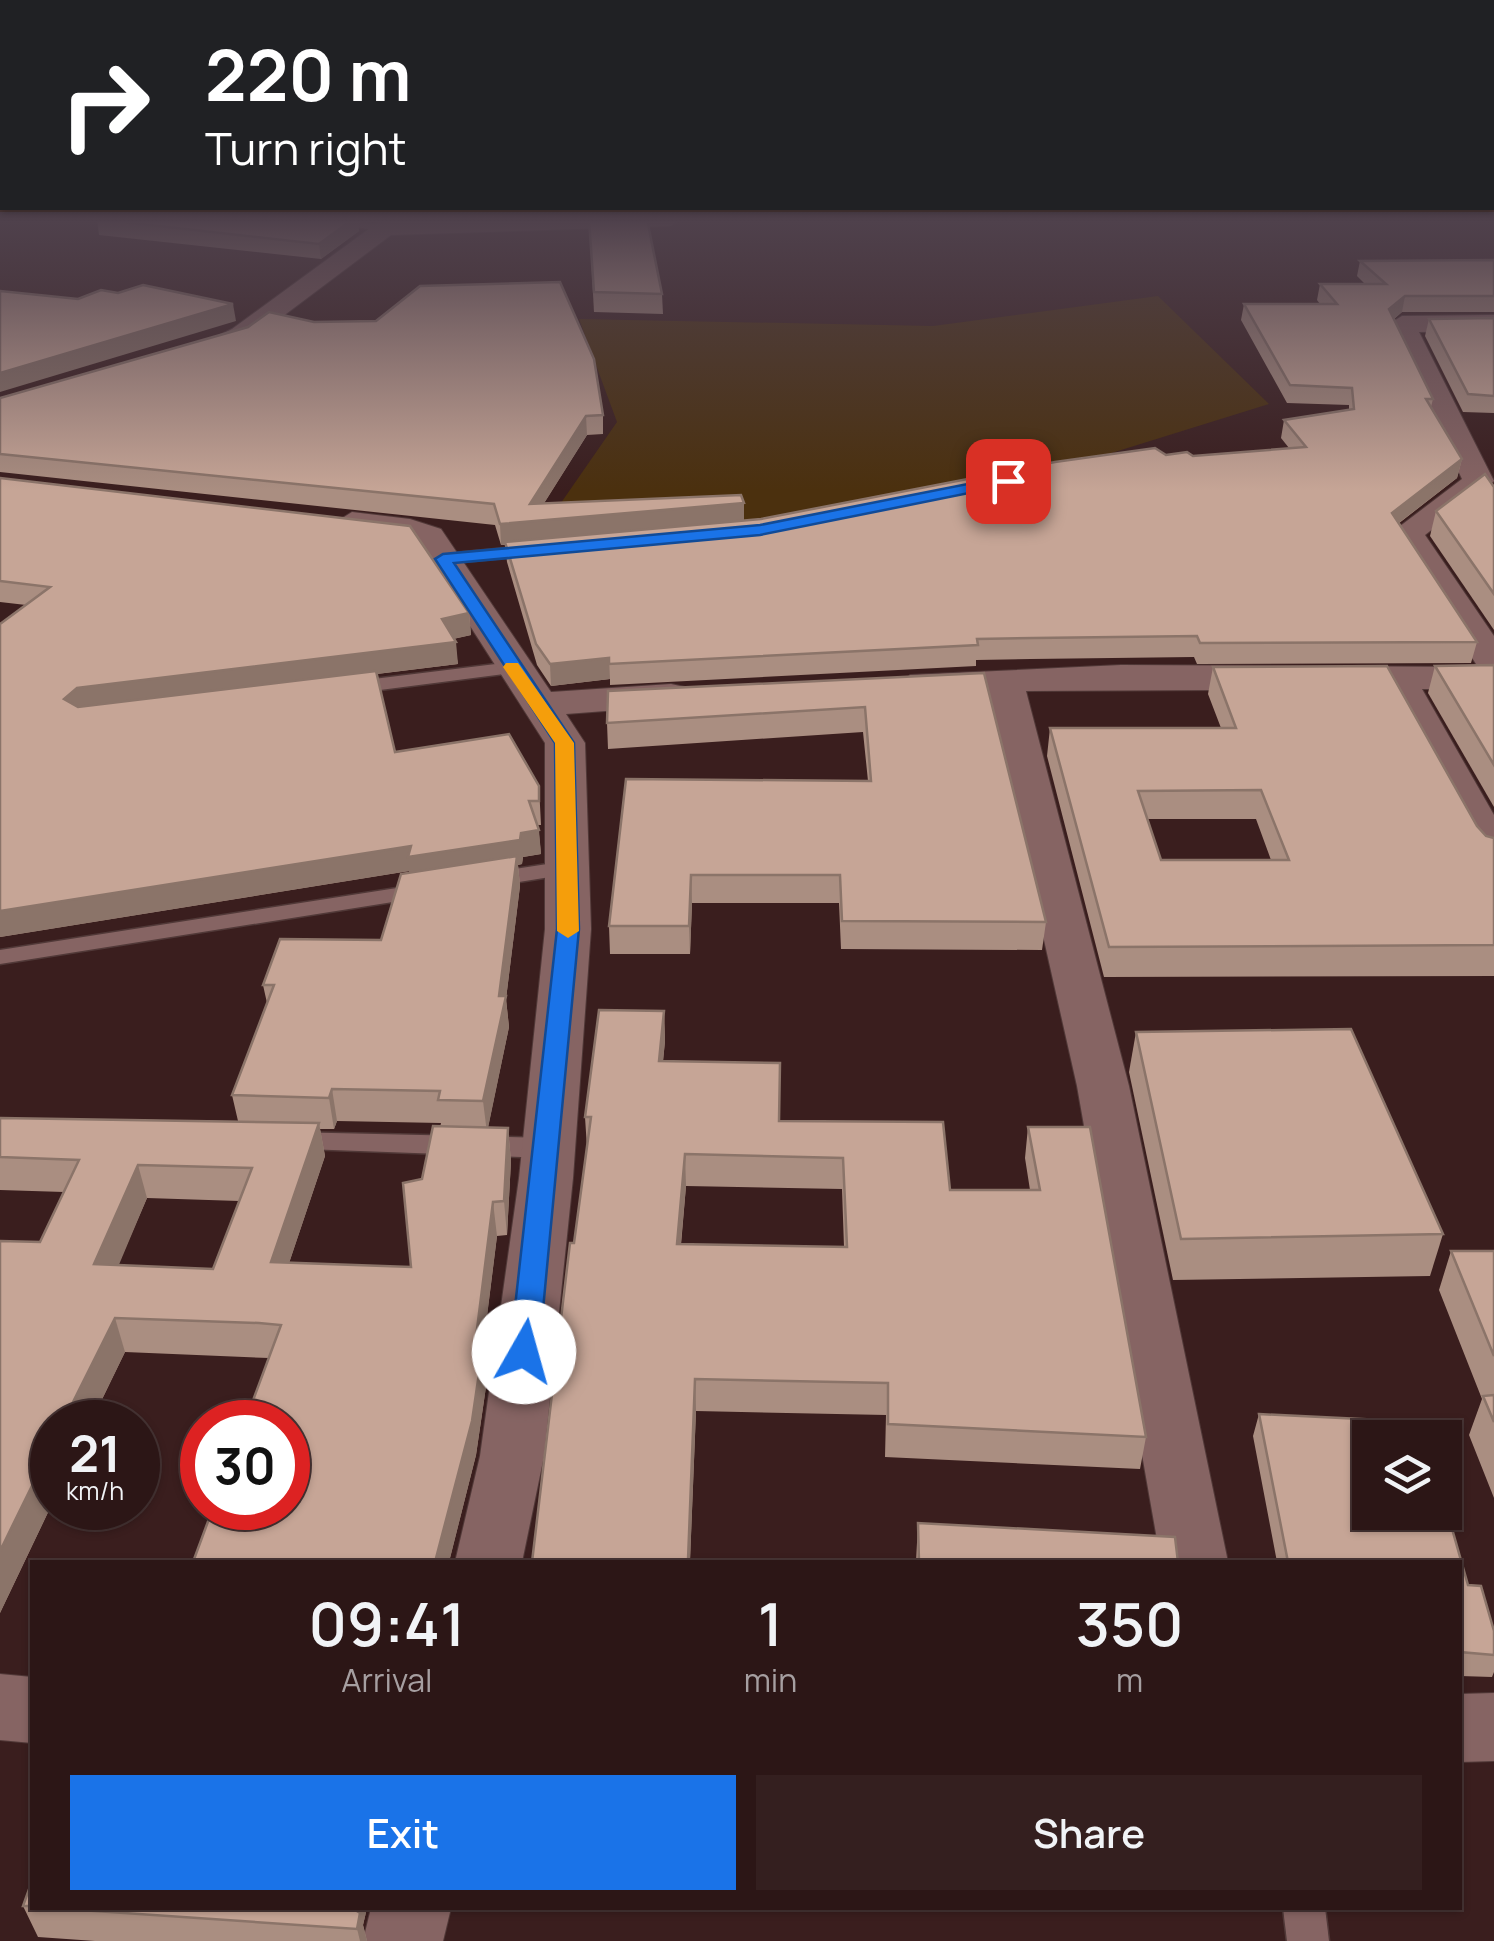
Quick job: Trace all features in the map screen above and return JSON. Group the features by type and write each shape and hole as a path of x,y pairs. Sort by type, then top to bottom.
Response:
{"street":[{"path":"196,350 241,335 275,310"},
{"path":"1494,323 1402,324 1479,482 1407,532 1494,663"},
{"path":"312,518 410,528 429,536 565,743 568,929 548,1148 512,1456 489,1560"},
{"path":"1396,677 1494,853"},
{"path":"888,684 1004,679 1494,678"},
{"path":"1004,679 1103,1086 1194,1560"},
{"path":"524,686 714,692"},
{"path":"0,1707 30,1710"},
{"path":"1462,1728 1494,1728"},
{"path":"403,1941 411,1910"}],"lane":[{"path":"443,559 562,548"},
{"path":"337,689 524,686"},
{"path":"0,957 567,868"},
{"path":"254,1140 548,1148"},
{"path":"1304,1910 1308,1941"}],"shaded area":[{"path":"1056,310 1172,310 1269,404 1089,460 755,526 536,539 617,422 579,319 933,326"}],"building":[{"path":"0,310 214,310 0,373"},
{"path":"390,310 572,310 594,359 603,415 586,416 530,504 741,495 744,503 500,524 494,504 0,454 0,398 248,327 269,312 314,322 376,321"},
{"path":"1247,310 1389,310 1433,399 1426,399 1462,459 1392,513 1477,642 1200,643 1197,636 977,639 978,645 609,664 609,658 550,664 536,644 505,542 761,519 1055,462 1155,448 1166,455 1187,452 1193,456 1306,447 1284,420 1354,409 1352,388 1290,385"},
{"path":"1494,318 1494,396 1468,394 1429,319"},
{"path":"1485,474 1494,487 1494,594 1436,511"},
{"path":"0,478 410,526 469,613 442,619 456,642 77,688 64,699 78,707 376,671 395,752 509,734 539,786 539,801 529,801 539,830 521,833 520,840 408,857 411,846 0,911 0,624 50,587 0,581"},
{"path":"1494,665 1494,765 1435,666"},
{"path":"1387,666 1477,826 1494,838 1494,945 1109,947 1050,728 1236,728 1213,667","holes":["1261,790 1289,860 1161,860 1138,791"]},
{"path":"984,673 1046,922 842,921 840,875 691,875 689,926 609,926 626,779 871,781 865,707 607,723 608,691"},
{"path":"517,856 499,996 506,996 483,1101 438,1100 440,1091 332,1089 329,1098 232,1095 274,985 263,985 280,939 381,940 401,874"},
{"path":"599,1010 664,1011 659,1061 780,1063 779,1121 943,1122 950,1190 1040,1190 1028,1127 1090,1127 1146,1437 888,1424 888,1383 695,1379 688,1560 532,1560 570,1243 574,1243 591,1117 585,1117","holes":["685,1154 843,1158 847,1247 677,1244"]},
{"path":"1351,1029 1443,1234 1181,1239 1136,1032"},
{"path":"0,1118 319,1123 271,1262 411,1267 403,1183 422,1179 433,1126 508,1128 504,1201 493,1202 475,1345 483,1346 472,1421 436,1560 194,1560 205,1530 310,1530 310,1400 253,1400 281,1325 115,1318 74,1400 30,1400 30,1490 0,1551 0,1241 40,1242 79,1160 0,1157","holes":["138,1165 252,1168 213,1269 94,1264"]},
{"path":"1451,1251 1494,1251 1494,1356"},
{"path":"1494,1395 1494,1422 1483,1396"},
{"path":"1259,1414 1381,1420 1352,1420 1352,1530 1452,1530 1461,1560 1288,1560"},
{"path":"918,1523 1175,1537 1178,1560 919,1560"},
{"path":"1462,1564 1468,1585 1481,1586 1494,1631 1494,1655 1462,1652"},
{"path":"30,1887 30,1906 23,1906"},
{"path":"80,1910 355,1910 360,1913 357,1929"}],"slow traffic":[{"path":"512,667 565,743 568,931"}],"route":[{"path":"524,1352 546,1178 568,929 565,743 536,705 443,559 760,530 1008,481"}]}
